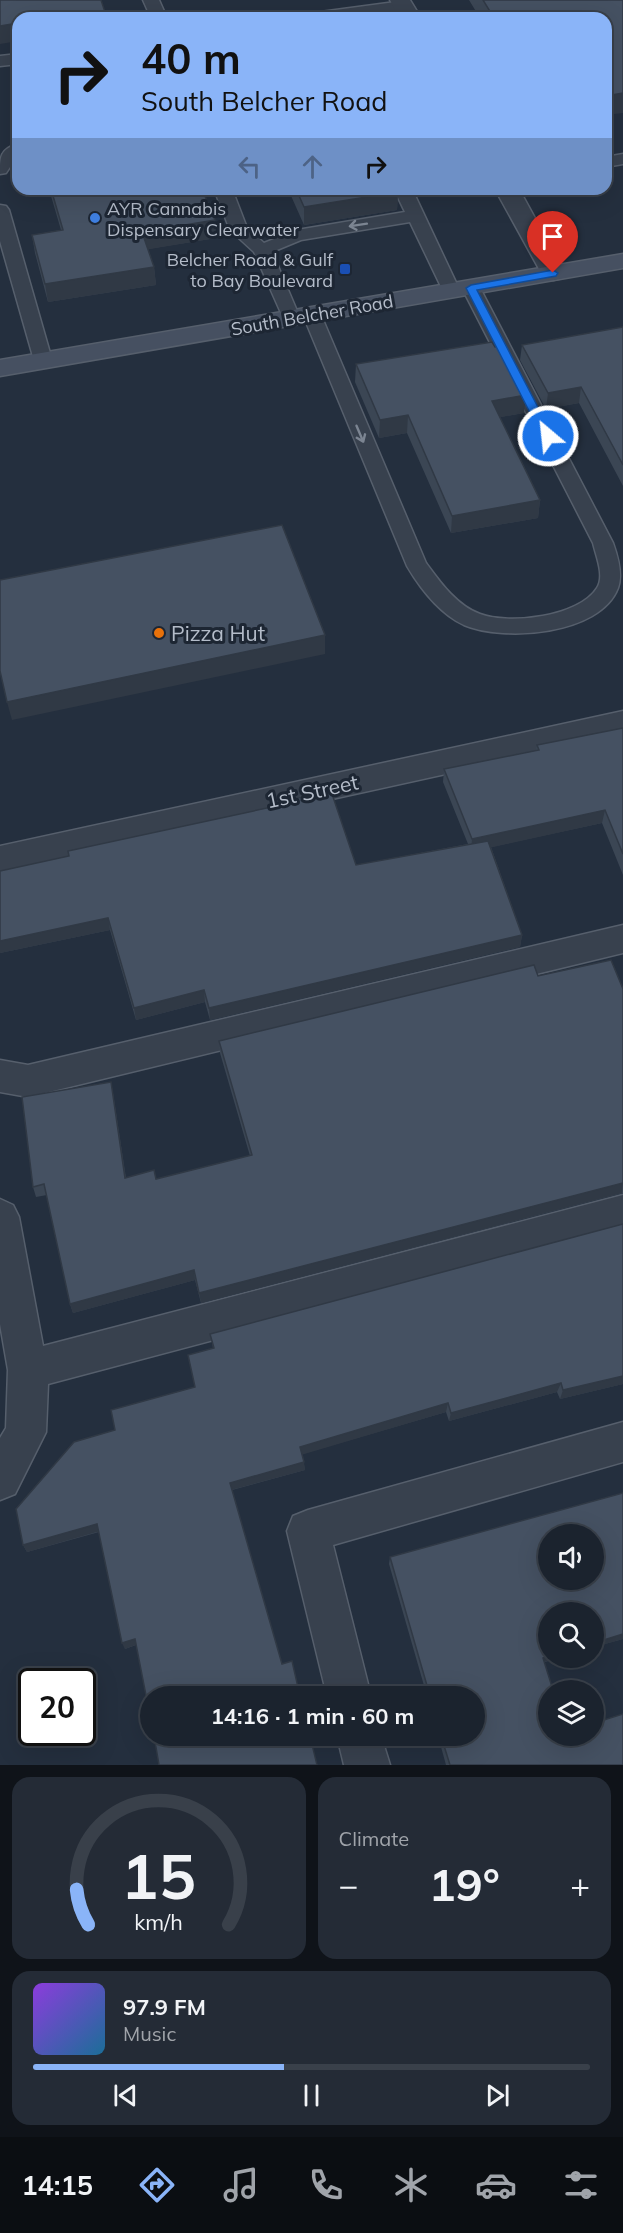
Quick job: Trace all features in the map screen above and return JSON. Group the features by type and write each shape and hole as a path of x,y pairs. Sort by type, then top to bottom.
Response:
{"main road":[{"name":"South Belcher Road","path":"0,368 623,261"}],"street":[{"path":"510,195 553,273"},
{"name":"1st Street","path":"0,859 623,723"},
{"path":"0,1076 28,1082 623,939"},
{"path":"28,1370 623,1213"},
{"path":"0,1217 5,1267 28,1370 26,1432 0,1479"},
{"path":"347,1686 308,1531 623,1442"},
{"path":"361,1746 366,1765"}],"lane":[{"path":"368,12 404,8"},
{"path":"0,169 12,152"},
{"path":"225,195 238,230 262,250 337,381 417,566 438,594 472,620 506,626 544,624 587,611 607,592 610,572 603,543 406,195"},
{"path":"0,210 43,360"},
{"path":"262,250 297,235 416,216"}],"building":[{"path":"0,0 101,0 105,12 12,12 12,24 0,26"},
{"path":"483,0 623,0 623,93 612,95 612,12 490,12"},
{"name":"AYR Cannabis Dispensary Clearwater","path":"53,195 205,195 215,220 142,232 154,267 45,284 32,235 63,230"},
{"path":"299,195 379,195 304,207"},
{"path":"623,327 623,465 581,387 548,393 522,345"},
{"path":"492,342 495,347 500,346 526,395 492,401 540,500 452,516 408,415 380,420 356,364"},
{"name":"Pizza Hut","path":"282,525 325,635 7,702 0,671 0,580"},
{"path":"623,728 623,854 605,810 472,839 444,769 539,750 537,745"},
{"path":"331,791 356,865 488,841 522,935 209,1008 204,990 134,1008 108,918 0,941 0,871 69,856 68,851 295,802 294,799"},
{"path":"611,960 623,989 623,1183 199,1293 194,1270 70,1304 44,1184 33,1187 22,1097 111,1082 125,1178 154,1170 156,1179 252,1155 219,1041 534,965 538,976"},
{"path":"623,1224 623,1376 563,1390 561,1383 451,1413 448,1403 300,1447 304,1462 230,1483 282,1664 292,1661 298,1686 144,1686 135,1639 122,1643 97,1524 23,1545 16,1509 74,1442 115,1430 111,1410 195,1387 188,1355 214,1348 210,1334"},
{"path":"623,1493 623,1634 604,1640 604,1602 538,1602 538,1668 546,1668 550,1680 538,1680 538,1746 604,1746 604,1720 623,1714 623,1765 450,1765 444,1746 485,1746 485,1686 427,1686 390,1557"},
{"path":"156,1746 312,1746 317,1765 159,1765"}],"place":[{"name":"AYR Cannabis Dispensary Clearwater","path":"95,218"},
{"name":"Belcher Road & Gulf to Bay Boulevard","path":"345,269"},
{"name":"Pizza Hut","path":"159,633"}],"route":[{"path":"548,436 471,288 553,273"}]}
